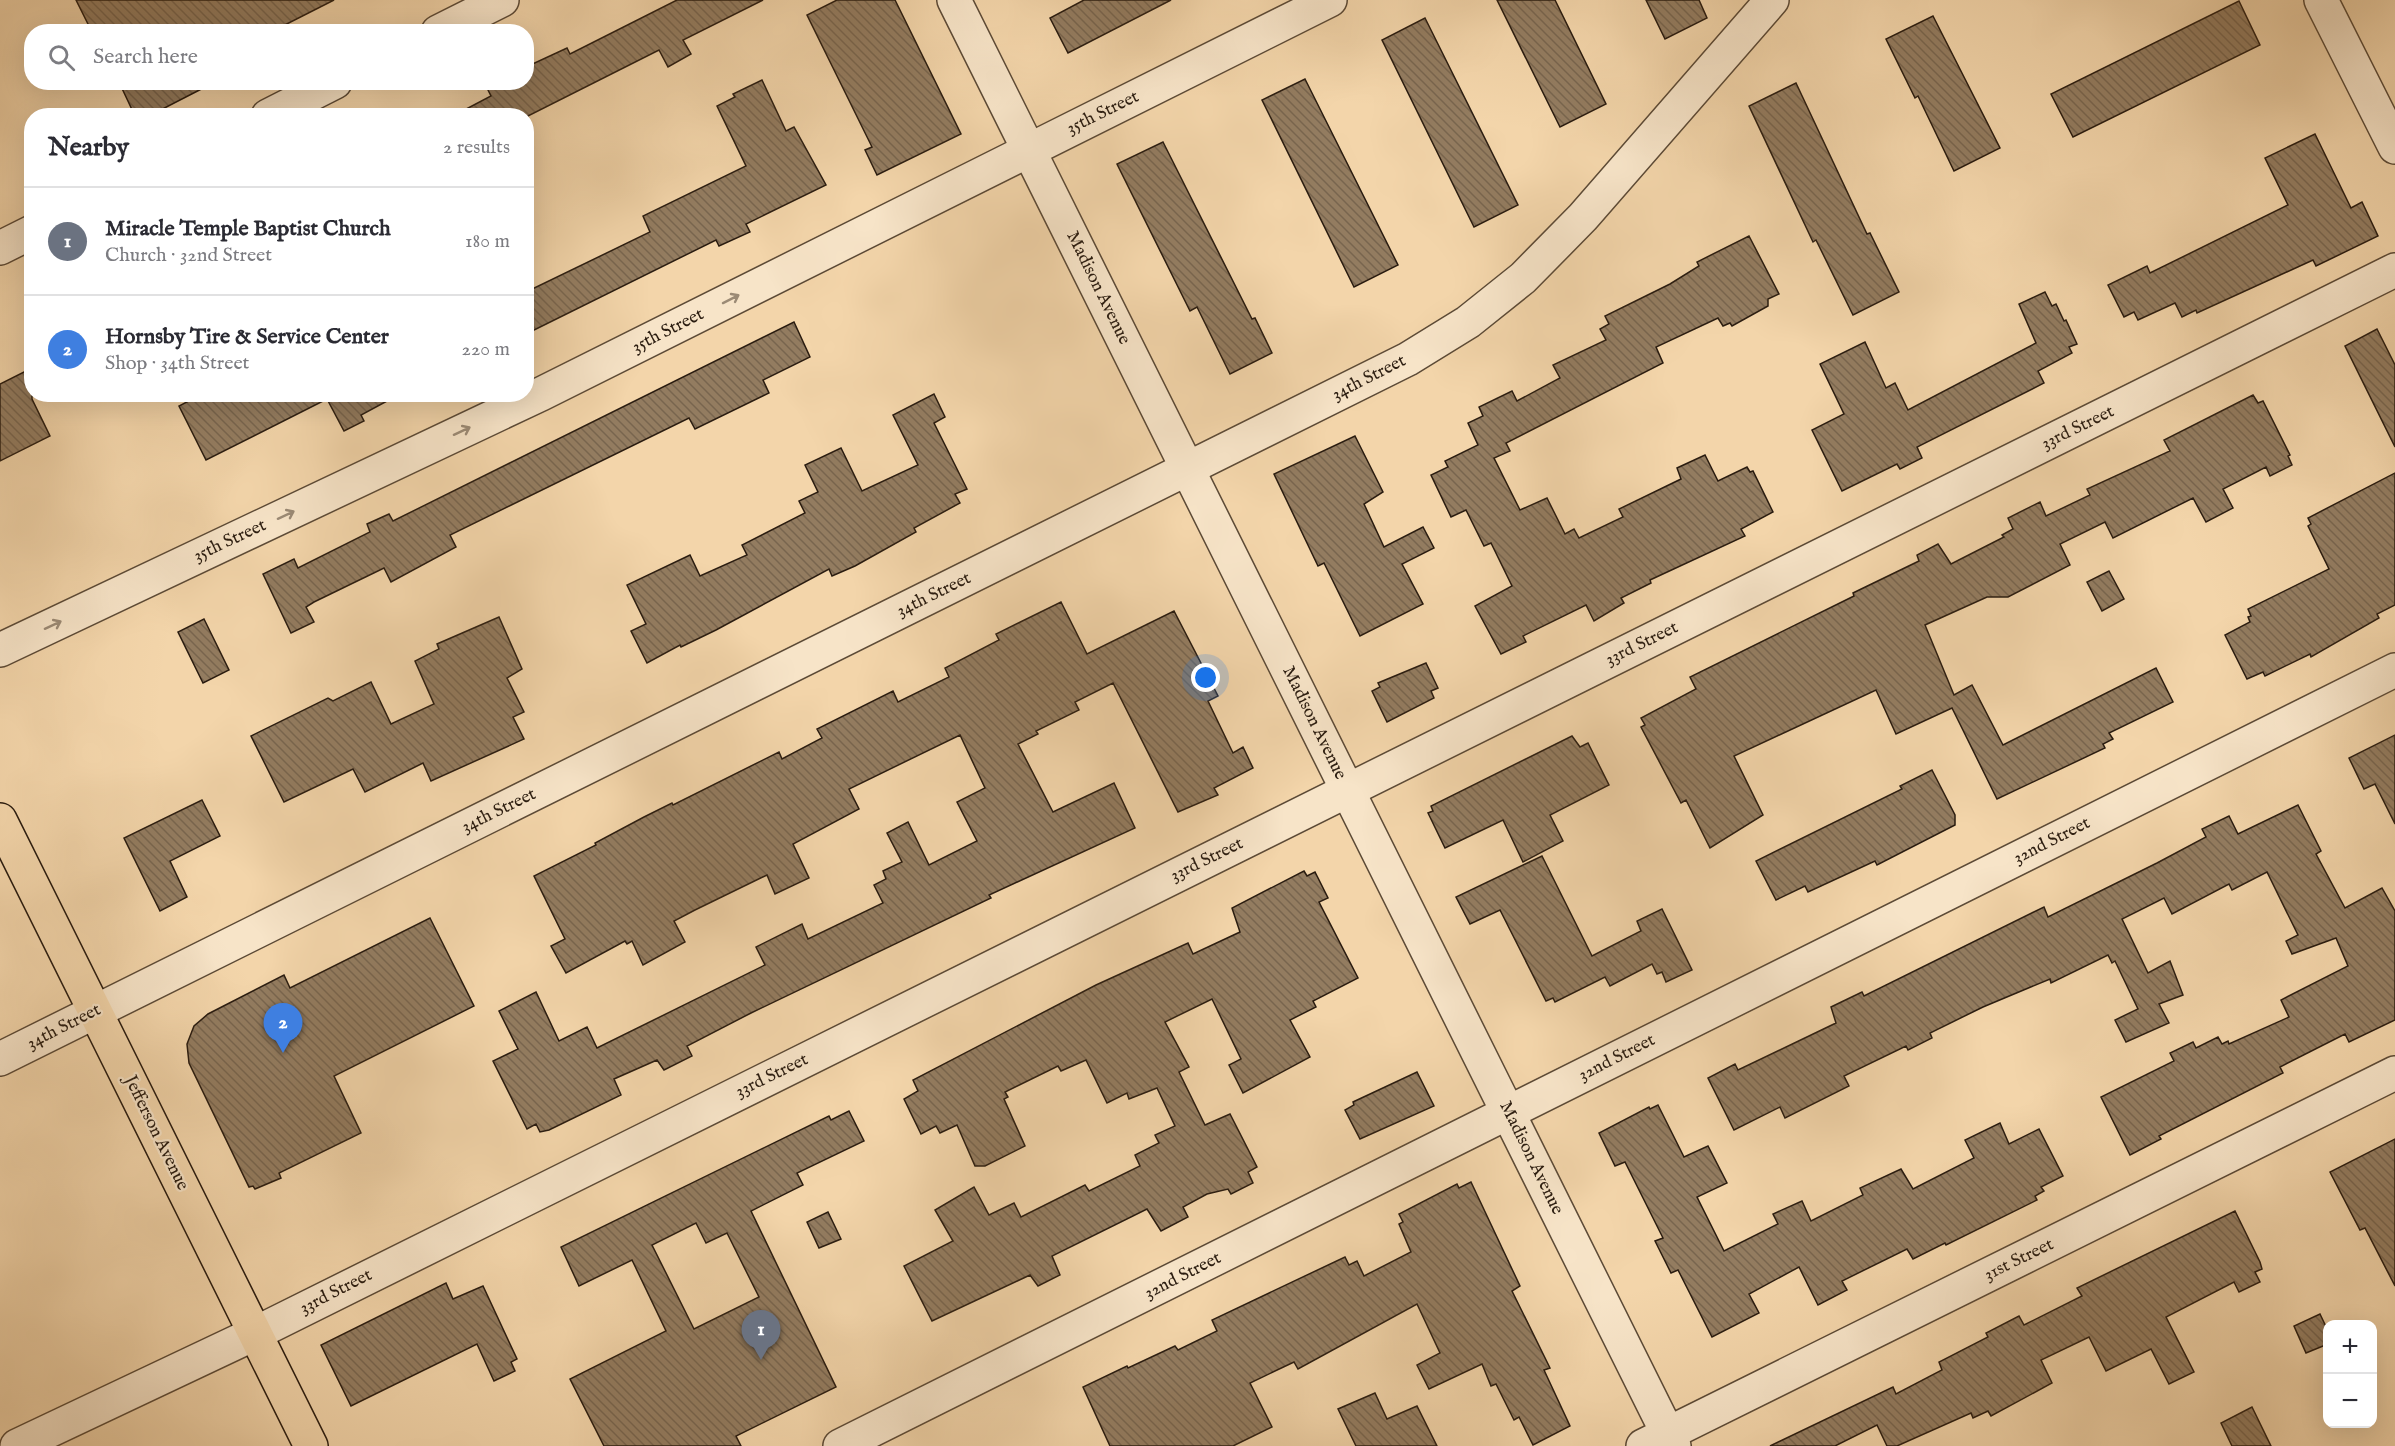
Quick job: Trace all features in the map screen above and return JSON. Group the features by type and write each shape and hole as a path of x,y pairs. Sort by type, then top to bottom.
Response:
{"main road":[{"name":"Jefferson Avenue","path":"0,820 311,1446"}],"street":[{"path":"454,24 502,0"},
{"name":"Madison Avenue","path":"954,0 1508,1112 1661,1442"},
{"name":"35th Street","path":"534,397 1330,0"},
{"name":"34th Street","path":"0,1059 1408,359 1468,322 1523,279 1582,217 1772,0"},
{"path":"2321,0 2395,147"},
{"path":"284,108 318,90"},
{"path":"0,248 24,236"},
{"name":"33rd Street","path":"17,1446 256,1333 2395,270"},
{"name":"35th Street","path":"0,650 524,402"},
{"name":"32nd Street","path":"840,1446 2395,670"},
{"name":"31st Street","path":"1661,1442 2395,1073"}],"building":[{"path":"76,0 334,0 287,24 88,24"},
{"path":"677,0 763,0 683,40 691,54 668,67 659,50 534,113 534,108 468,108 491,96 488,90 534,90 534,63 567,48 570,54"},
{"path":"837,0 895,0 961,134 877,175 865,150 872,147 807,15"},
{"path":"1084,0 1171,0 1068,53 1050,18"},
{"path":"1497,0 1555,0 1606,104 1560,127"},
{"path":"1646,0 1699,0 1707,18 1665,39"},
{"path":"2239,1 2260,45 2073,137 2051,94"},
{"path":"1933,16 2000,148 1954,171 1918,96 1915,98 1886,39"},
{"path":"1425,18 1518,205 1474,227 1382,40"},
{"path":"1305,79 1398,265 1354,287 1262,100"},
{"path":"762,80 786,131 794,127 826,185 746,224 750,232 719,246 716,240 534,330 534,288 650,232 643,216 746,166 717,106 735,97 733,94"},
{"path":"1796,83 1867,234 1870,233 1899,292 1853,315 1816,240 1813,242 1749,106"},
{"path":"123,90 199,90 165,108 131,108"},
{"path":"2315,134 2351,208 2362,202 2378,236 2316,266 2313,260 2197,313 2196,310 2182,317 2175,303 2138,320 2134,312 2124,317 2108,285 2147,266 2150,273 2288,205 2265,158"},
{"path":"1163,142 1252,319 1255,318 1272,353 1230,374 1197,307 1190,311 1117,164"},
{"path":"1749,236 1779,294 1768,299 1768,306 1732,326 1730,323 1723,326 1718,318 1656,347 1663,363 1506,443 1510,451 1494,458 1520,510 1547,498 1565,534 1574,529 1579,538 1623,517 1619,509 1681,479 1677,468 1705,455 1718,481 1747,467 1750,472 1753,471 1773,512 1741,529 1745,536 1650,580 1651,583 1621,598 1624,603 1594,621 1586,605 1523,636 1526,642 1501,654 1475,606 1512,586 1491,543 1484,546 1466,510 1451,517 1431,475 1448,467 1445,461 1478,445 1468,423 1483,416 1479,407 1512,391 1517,401 1560,378 1553,365 1606,340 1600,329 1609,324 1605,316 1670,284 1699,266 1697,262"},
{"path":"2045,292 2052,306 2056,304 2064,321 2066,320 2077,344 2069,347 2072,353 2038,371 2044,383 1917,447 1922,458 1900,469 1897,464 1842,491 1812,430 1844,414 1820,364 1865,342 1886,388 1895,383 1908,410 2036,343 2019,304"},
{"path":"794,322 810,357 763,380 769,393 695,429 689,418 450,535 456,547 391,582 384,568 314,602 306,607 314,622 291,633 263,574 294,559 298,568 370,532 367,524 389,514 393,521"},
{"path":"2377,329 2395,365 2395,447 2345,346"},
{"path":"24,372 24,402 33,402 50,436 0,461 0,384"},
{"path":"934,394 945,417 934,423 967,489 955,494 960,503 914,528 916,532 855,566 832,576 829,569 716,630 681,647 680,645 647,663 631,631 646,624 627,585 690,555 700,576 747,555 742,545 805,513 799,501 818,492 805,465 841,448 862,491 918,465 893,415"},
{"path":"2253,395 2258,403 2263,401 2290,455 2288,456 2292,465 2270,476 2266,467 2223,489 2233,508 2206,522 2193,498 2113,538 2105,522 2060,544 2070,565 2008,597 1987,597 1925,625 1954,695 1972,685 2003,745 2156,668 2173,702 2109,733 2113,739 2103,744 2105,748 1997,799 1952,708 1896,734 1876,690 1734,756 1763,815 1710,848 1686,800 1681,803 1641,727 1645,725 1641,718 1696,689 1690,677 1854,596 1853,593 1919,561 1917,555 1938,544 1951,564 2004,537 2002,535 2013,529 2008,518 2040,502 2046,516 2090,495 2087,489 2170,451 2164,440"},
{"path":"187,402 321,402 206,460 179,406"},
{"path":"329,402 385,402 361,415 364,421 344,431"},
{"path":"1355,436 1383,492 1364,504 1384,547 1423,527 1434,548 1402,564 1423,604 1360,636 1324,563 1318,566 1274,474"},
{"path":"2395,473 2395,605 2377,614 2379,618 2311,657 2310,654 2265,676 2263,672 2247,679 2225,635 2250,622 2248,617 2251,616 2248,609 2329,569 2308,526 2311,524 2308,518"},
{"path":"2109,571 2124,599 2102,611 2087,582"},
{"path":"1061,602 1087,654 1174,611 1218,696 1208,701 1233,753 1243,747 1253,768 1214,788 1218,795 1178,812 1113,683 1075,702 1079,710 1036,731 1038,734 1018,744 1053,812 1114,783 1135,828 989,895 991,898 751,1013 687,1046 692,1056 664,1070 657,1060 614,1079 621,1095 549,1130 540,1132 536,1124 527,1129 493,1061 518,1049 499,1011 536,992 559,1041 587,1027 597,1048 765,965 756,947 802,924 808,939 883,903 874,885 886,879 883,871 902,862 887,833 908,822 929,865 977,841 957,802 985,788 960,735 849,789 859,809 793,844 809,878 775,894 767,875 674,921 685,942 643,965 632,941 627,944 625,941 566,973 551,946 565,939 534,876 596,845 595,843 644,817 779,752 782,759 822,738 817,729 893,691 898,702 949,677 945,668 999,640 996,634"},
{"path":"499,617 522,669 507,678 524,712 513,717 524,739 431,781 423,763 365,792 353,769 284,802 251,736 328,698 333,701 371,682 391,724 434,704 415,661 439,649 437,644"},
{"path":"204,619 229,670 203,683 178,632"},
{"path":"1426,663 1438,688 1431,691 1434,698 1387,722 1372,691 1380,687 1378,683"},
{"path":"2395,735 2395,824 2375,784 2364,789 2349,758"},
{"path":"1572,736 1580,747 1588,743 1609,785 1550,815 1563,841 1523,862 1503,820 1445,848 1428,813 1433,811 1431,806"},
{"path":"1932,770 1955,815 1955,825 1877,865 1875,861 1808,892 1805,886 1776,900 1756,861 1902,789 1900,786"},
{"path":"202,800 220,836 170,861 187,897 160,911 124,838"},
{"path":"2298,805 2321,851 2316,854 2345,908 2382,888 2395,911 2395,1020 2349,1042 2345,1034 2280,1067 2283,1073 2159,1136 2161,1139 2130,1155 2101,1097 2174,1061 2170,1053 2193,1042 2196,1048 2218,1037 2222,1044 2228,1041 2229,1044 2289,1017 2281,1000 2348,966 2336,938 2292,954 2286,941 2298,935 2267,872 2232,890 2229,884 2172,914 2164,898 2122,919 2148,973 2170,961 2183,995 2159,1004 2169,1023 2126,1042 2115,1020 2138,1009 2115,961 2112,963 2108,955 2051,983 2050,979 1983,1007 1930,1033 1932,1038 1908,1050 1906,1046 1844,1076 1849,1086 1785,1118 1780,1107 1734,1130 1708,1078 1735,1064 1738,1070 1836,1023 1831,1007 1862,992 1864,996 2044,907 2048,917 2206,837 2202,829 2229,816 2238,834"},
{"path":"1542,856 1592,956 1641,931 1637,921 1662,909 1692,970 1666,982 1662,972 1657,974 1652,964 1610,986 1605,977 1555,1002 1553,998 1546,1001 1500,910 1470,924 1456,897"},
{"path":"1304,871 1307,876 1315,872 1328,898 1319,902 1358,978 1313,1001 1316,1007 1290,1020 1310,1057 1243,1093 1229,1065 1241,1059 1212,999 1165,1022 1189,1067 1179,1072 1205,1125 1230,1114 1257,1167 1248,1172 1253,1183 1231,1194 1228,1189 1207,1194 1183,1207 1188,1217 1161,1231 1147,1209 1052,1256 1060,1275 1038,1286 1030,1275 932,1321 904,1266 953,1241 935,1210 974,1187 989,1215 1014,1203 1021,1217 1085,1185 1089,1191 1140,1166 1135,1155 1159,1143 1155,1135 1175,1126 1157,1088 1129,1099 1127,1093 1107,1103 1086,1060 1061,1071 1058,1066 1005,1092 1008,1097 1004,1099 1025,1146 985,1166 975,1166 957,1125 940,1133 936,1126 921,1134 904,1099 918,1091 913,1080 1096,985 1188,943 1193,954 1240,932 1232,908"},
{"path":"430,918 474,1006 334,1076 361,1133 279,1173 281,1178 255,1189 253,1186 249,1187 189,1063 187,1044 194,1026 208,1014 284,975 290,988"},
{"path":"1417,1072 1434,1106 1360,1139 1345,1110 1354,1105 1353,1102"},
{"path":"1658,1105 1684,1157 1708,1146 1727,1183 1697,1197 1724,1251 1778,1224 1773,1214 1802,1201 1811,1221 1863,1195 1860,1188 1901,1169 1913,1189 1974,1158 1965,1140 2000,1123 2009,1144 2039,1129 2063,1176 2041,1187 2044,1191 2035,1196 2037,1200 1946,1245 1945,1243 1913,1259 1907,1249 1842,1281 1847,1290 1818,1305 1799,1267 1749,1294 1759,1313 1712,1337 1678,1270 1671,1273 1655,1241 1663,1238 1625,1162 1615,1166 1599,1133 1649,1107 1650,1109"},
{"path":"849,1111 864,1141 797,1173 803,1185 751,1211 836,1387 736,1436 741,1446 604,1446 570,1379 666,1331 632,1260 579,1286 561,1247 829,1116 831,1120","holes":["696,1223 706,1243 727,1233 759,1297 694,1329 652,1245"]},
{"path":"2395,1139 2395,1286 2365,1228 2360,1230 2330,1172"},
{"path":"1471,1182 1520,1286 1512,1291 1550,1368 1544,1370 1570,1426 1533,1445 1519,1417 1514,1420 1496,1384 1491,1386 1482,1364 1429,1389 1417,1365 1440,1353 1417,1304 1298,1369 1294,1362 1250,1383 1272,1427 1233,1446 1110,1446 1083,1387 1175,1346 1178,1350 1217,1331 1212,1320 1345,1257 1349,1265 1357,1261 1364,1276 1411,1252 1399,1224 1403,1222 1399,1214 1457,1184 1459,1188"},
{"path":"2235,1211 2260,1262 2262,1269 2255,1272 2260,1282 2239,1292 2234,1282 2166,1317 2194,1372 2169,1384 2151,1349 2106,1371 2089,1337 2041,1360 2052,1383 1991,1416 1988,1411 1973,1418 1971,1413 1897,1446 1887,1446 1877,1425 1835,1446 1770,1446 1893,1387 1896,1394 1942,1370 1939,1362 1988,1337 1986,1333 2019,1316 2024,1325 2082,1296 2077,1288"},
{"path":"828,1212 841,1239 819,1248 807,1222"},
{"path":"446,1283 453,1299 483,1286 517,1359 511,1362 515,1371 494,1381 477,1344 351,1406 321,1345"},
{"path":"2320,1314 2323,1320 2323,1346 2306,1353 2294,1326"},
{"path":"1375,1393 1387,1419 1417,1406 1437,1446 1356,1446 1338,1409"},
{"path":"2252,1407 2271,1446 2232,1446 2221,1423"}],"place":[{"name":"Hornsby Tire & Service Center","path":"283,1053"},
{"name":"Miracle Temple Baptist Church","path":"761,1360"}]}
